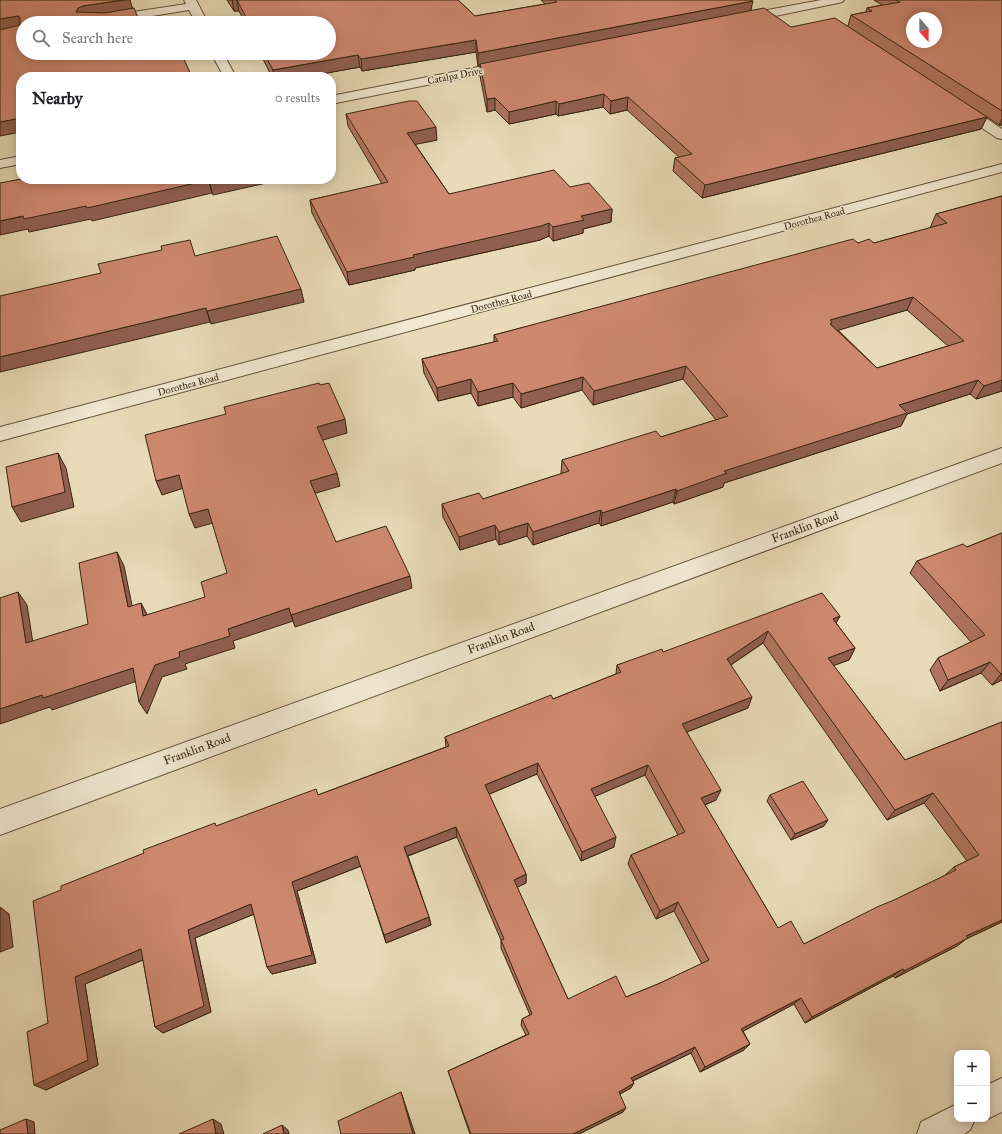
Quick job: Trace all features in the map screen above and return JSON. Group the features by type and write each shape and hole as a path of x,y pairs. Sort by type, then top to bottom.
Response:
{"street":[{"path":"727,22 802,3 838,0"},
{"path":"123,16 191,3 198,16"},
{"path":"802,3 822,16"},
{"path":"221,60 227,72"},
{"name":"Catalpa Drive","path":"336,99 517,63"},
{"path":"950,100 1002,135"},
{"path":"0,164 16,161"},
{"name":"Dorothea Road","path":"0,434 1002,168"},
{"name":"Franklin Road","path":"0,822 1002,455"},
{"path":"990,1101 1002,1094"},
{"path":"933,1134 954,1122"}],"building":[{"path":"0,0 123,0 83,6 78,8 76,12 105,13 134,8 137,16 16,16 0,19"},
{"path":"237,0 458,0 475,16 557,2 555,0 753,1 478,53 476,40 361,59 358,55 336,59 336,16 245,16"},
{"path":"896,0 1002,0 1002,111 851,15 872,11 867,8 900,2"},
{"path":"764,8 791,27 835,18 987,117 705,185 675,158 692,154 628,97 611,101 604,94 559,104 556,101 509,112 495,98 487,99 480,64"},
{"path":"16,26 16,60 184,60 190,72 16,72 16,119 0,122 0,30"},
{"path":"268,60 330,60 273,70"},
{"path":"409,101 417,101 436,127 407,133 449,194 554,170 570,187 589,183 612,209 581,216 584,220 553,227 549,223 413,255 414,257 347,272 310,200 388,182 346,114"},
{"path":"16,180 16,184 192,184 87,208 86,206 24,219 23,216 0,221 0,183"},
{"path":"1002,196 1002,380 984,386 978,380 899,405 907,413 724,471 727,473 677,491 676,489 602,513 601,510 533,532 528,523 499,532 495,525 459,537 442,504 479,493 483,499 569,471 562,460 656,431 661,437 728,416 686,366 594,391 583,377 521,394 513,383 478,392 471,379 437,388 422,359 498,341 494,335 853,239 858,243 869,239 874,243 947,223 936,214","holes":["913,297 964,341 877,368 830,324 832,323 830,320"]},
{"path":"277,236 301,289 207,311 206,308 0,357 0,296 101,273 98,264 162,250 161,246 190,240 195,256"},
{"path":"319,383 320,385 329,383 345,419 317,427 337,473 310,481 336,542 386,526 410,576 291,615 289,608 228,629 230,636 179,652 180,657 155,665 139,702 133,668 43,698 42,695 0,709 0,598 18,592 26,643 88,624 79,563 117,552 128,607 141,603 143,616 205,597 201,582 227,573 208,509 189,514 179,475 156,481 145,435 226,414 224,407"},
{"path":"58,453 65,492 12,507 6,467"},
{"path":"1002,533 1002,673 1001,674 990,662 948,680 938,658 985,635 917,561 963,544 967,547"},
{"path":"822,593 840,616 833,619 855,648 828,658 905,760 1002,722 1002,920 966,936 968,938 904,971 903,969 812,1017 801,998 741,1029 750,1044 705,1067 695,1047 631,1078 634,1083 619,1092 626,1108 573,1134 471,1134 448,1071 529,1034 522,1019 532,1014 501,940 504,939 456,827 404,847 429,917 384,935 357,856 292,882 312,955 267,967 251,904 188,930 204,1006 155,1027 141,949 75,977 88,1060 34,1085 27,1032 48,1023 33,901 61,890 61,886 144,853 143,850 215,823 216,826 316,789 318,795 449,746 445,737 551,695 553,699 621,672 617,665 662,649 663,652","holes":["768,631 895,810 933,793 979,855 954,867 956,870 877,907 804,944 791,921 778,928 701,798 721,790 682,724 752,697 727,659","538,763 582,852 616,837 591,789 648,765 685,832 631,855 660,911 678,902 709,960 626,997 616,976 568,999 514,880 526,874 485,785"]},
{"path":"803,781 828,820 795,834 770,795"},
{"path":"401,1092 413,1134 341,1134 338,1121"},
{"path":"26,1119 28,1134 0,1134 0,1130"},
{"path":"213,1119 216,1134 179,1134"},
{"path":"282,1125 284,1134 263,1134"}]}
